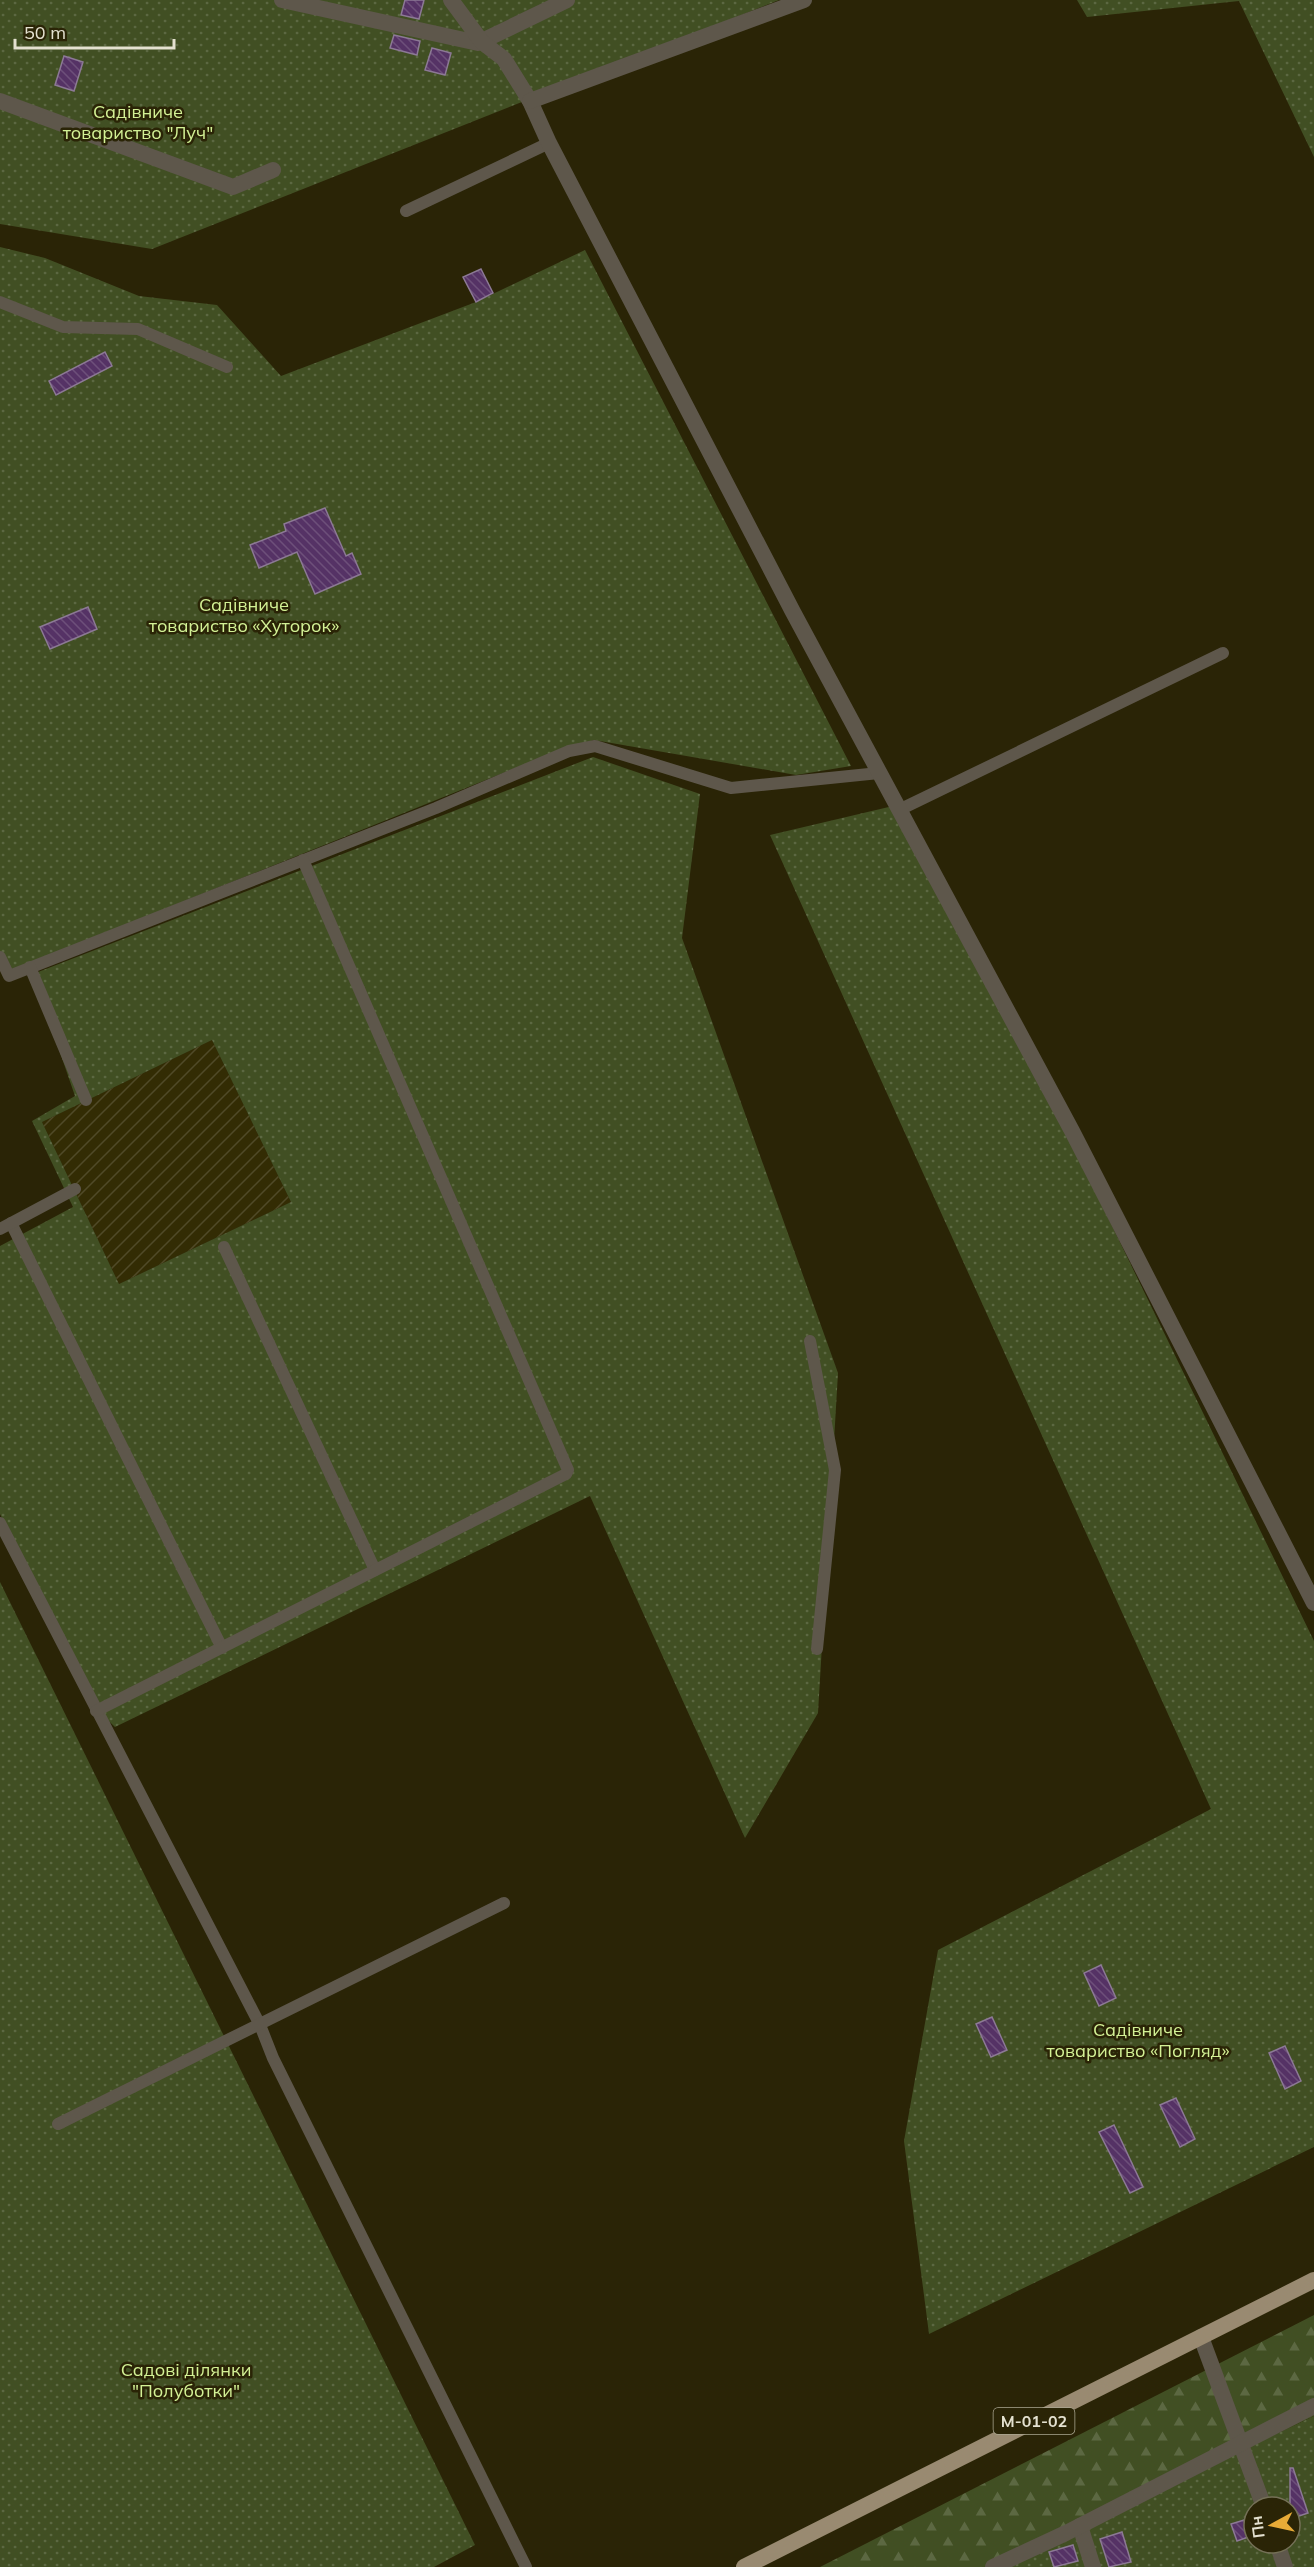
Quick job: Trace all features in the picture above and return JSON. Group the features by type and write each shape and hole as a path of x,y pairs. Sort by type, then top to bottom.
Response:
{"main road":[{"name":"М-01-02","path":"744,2567 1314,2280"}],"street":[{"path":"282,0 478,44 567,0"},
{"path":"451,0 482,42 504,59 530,101 549,143 879,773 901,809 1072,1131 1314,1603"},
{"path":"530,101 804,0"},
{"path":"0,101 233,187 273,170"},
{"path":"1201,2337 1260,2495"},
{"path":"993,2567 1080,2526 1314,2406"},
{"path":"1080,2526 1093,2567"}],"lane":[{"path":"406,211 549,143"},
{"path":"0,302 63,327 138,329 227,367"},
{"path":"901,809 1223,653"},
{"path":"0,957 9,976 436,808 569,751 594,746 730,788 879,773"},
{"path":"96,1711 566,1474 568,1470 303,860"},
{"path":"30,967 86,1100"},
{"path":"75,1189 6,1226 222,1648"},
{"path":"224,1247 375,1570"},
{"path":"810,1341 835,1470 817,1649"},
{"path":"0,1523 260,2025 273,2058 526,2567"},
{"path":"58,2124 504,1903"}],"shaded area":[{"path":"212,1040 291,1202 119,1284 42,1122"}],"green space":[{"name":"Садівниче товариство \"Луч\"","path":"0,0 779,0 152,249 0,224"},
{"path":"1077,0 1314,0 1314,157 1239,1 1087,17"},
{"name":"Садівниче товариство «Хуторок»","path":"0,247 45,258 139,296 217,305 281,376 476,302 585,250 851,766 796,775 594,740 543,757 3,974 0,969"},
{"path":"593,757 700,794 682,938 838,1373 818,1713 745,1838 590,1496 115,1727 93,1706 0,1514 0,1246 73,1207 32,1121 75,1096 33,974","holes":["212,1040 291,1202 119,1284 42,1122"]},
{"name":"Садівниче товариство «Погляд»","path":"893,806 1043,1084 1314,1641 1314,2147 929,2334 904,2141 938,1950 1211,1809 770,835"},
{"name":"Садові ділянки \"Полуботки\"","path":"0,1582 475,2545 434,2567 0,2567"},
{"path":"1314,2315 1314,2416 993,2567 820,2567"},
{"path":"1314,2416 1314,2567 993,2567"}],"building":[{"path":"405,0 424,0 419,19 401,15"},
{"path":"394,35 420,41 417,55 390,48"},
{"path":"432,48 451,53 445,75 425,70"},
{"path":"64,56 83,62 74,91 55,85"},
{"path":"481,269 493,293 476,302 463,277"},
{"path":"105,352 112,366 56,395 49,381"},
{"path":"325,508 346,556 352,553 361,574 315,594 297,552 259,568 250,545 286,531 284,524"},
{"path":"88,607 97,629 50,649 40,627"},
{"path":"1101,1965 1116,1998 1099,2006 1084,1973"},
{"path":"992,2017 1007,2050 991,2057 976,2024"},
{"path":"1285,2046 1301,2081 1285,2089 1269,2053"},
{"path":"1176,2098 1195,2139 1180,2147 1160,2105"},
{"path":"1114,2125 1143,2187 1130,2193 1099,2132"},
{"path":"1290,2468 1293,2468 1302,2495 1290,2495"},
{"path":"1302,2495 1308,2513 1302,2515"},
{"path":"1242,2521 1242,2539 1237,2541 1231,2524"},
{"path":"1122,2532 1131,2562 1109,2567 1100,2539"},
{"path":"1073,2545 1078,2561 1054,2567 1049,2552"}]}
